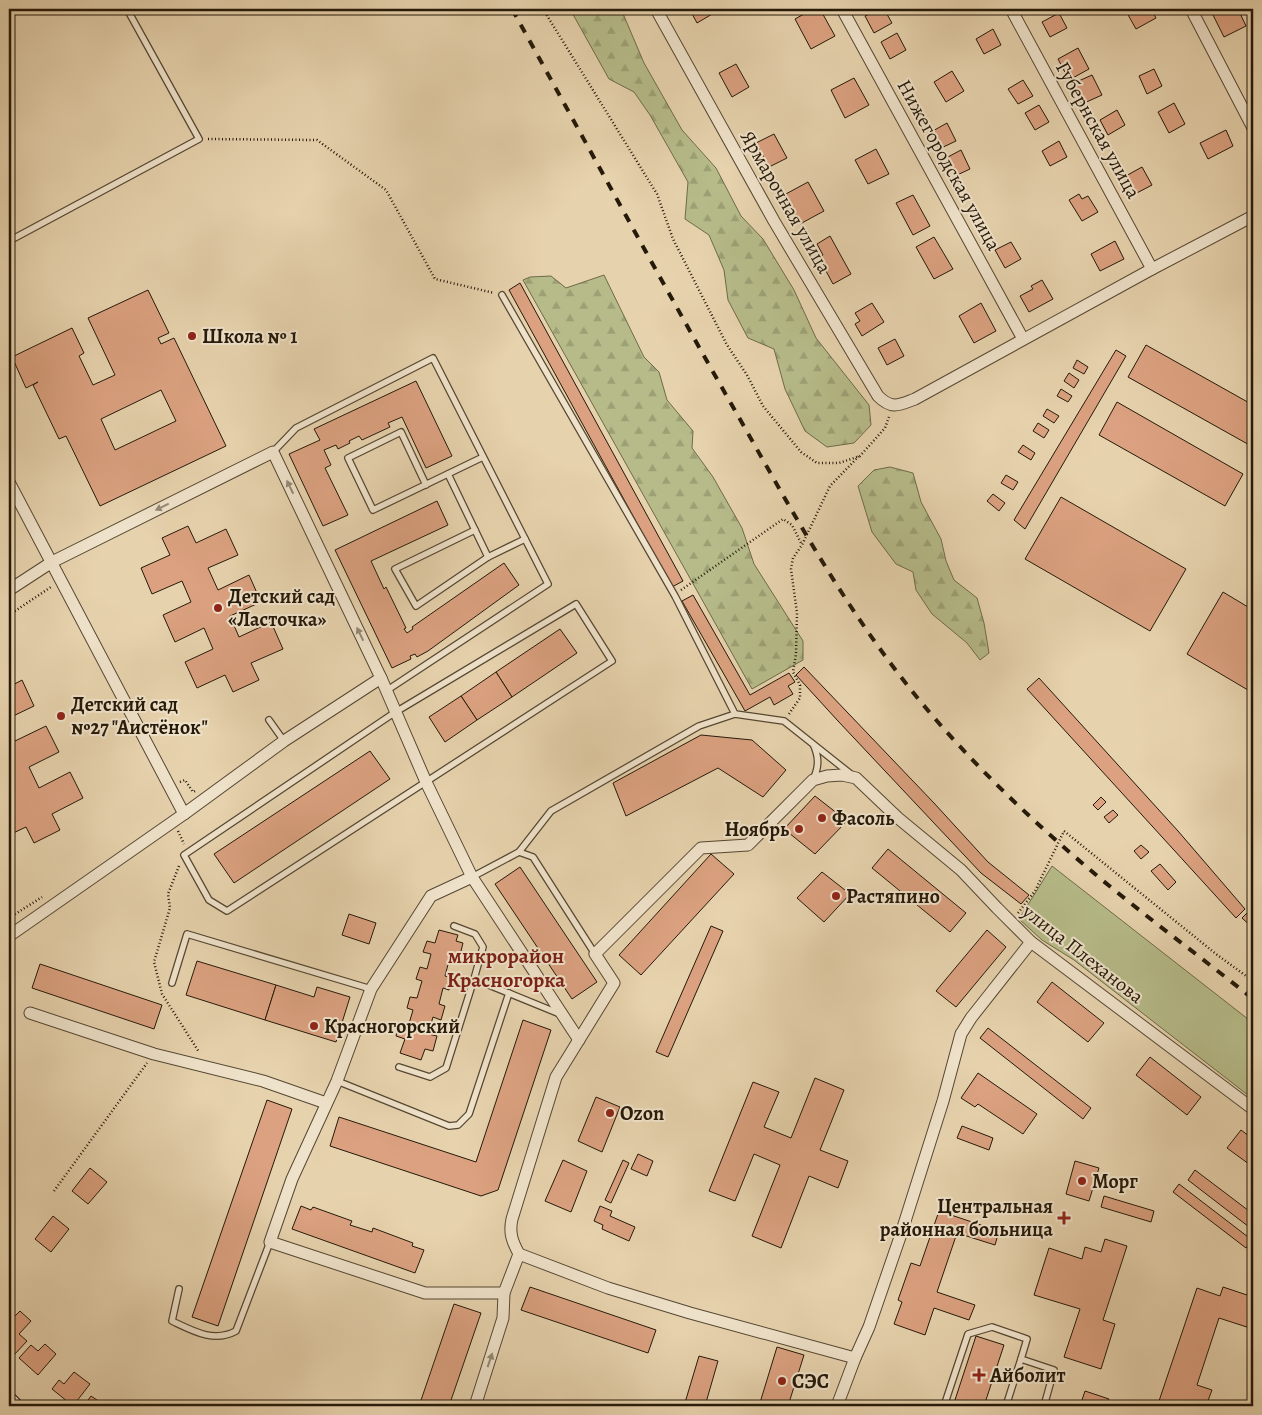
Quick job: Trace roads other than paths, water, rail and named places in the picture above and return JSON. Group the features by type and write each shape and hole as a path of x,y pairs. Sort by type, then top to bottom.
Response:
{"main road":[{"path":"9,1400 15,1406"}],"street":[{"name":"Ярмарочная улица","path":"656,9 774,221 878,396 884,403 892,406 915,399 1023,338"},
{"name":"Нижегородская улица","path":"842,9 1023,338"},
{"name":"Губернская улица","path":"1011,9 1152,269"},
{"path":"1190,9 1253,128"},
{"path":"1023,338 1253,216"},
{"path":"9,590 52,562 273,452 381,678 394,713 472,877 579,1040"},
{"path":"9,482 184,814"},
{"path":"9,936 184,814 284,741 381,678"},
{"path":"854,1358 690,1313 608,1288 519,1254 511,1239 510,1230 556,1077 614,983 595,954 701,848 748,845 814,780 827,776 842,775 856,778"},
{"name":"улица Плеханова","path":"856,778 898,818 961,870 1031,942 1253,1109"},
{"path":"472,877 431,896 371,989 337,1081 292,1179 270,1242 425,1293 504,1293"},
{"path":"837,1406 854,1358 869,1327 900,1237 943,1101 953,1057 961,1034 1031,942"},
{"path":"30,1013 154,1054 263,1081 326,1103"},
{"path":"475,1406 503,1318 504,1293 519,1254"}],"lane":[{"path":"9,241 199,139 128,9"},
{"path":"502,295 675,596 735,714"},
{"path":"273,452 296,428 433,358 548,584 386,691"},
{"path":"426,485 401,432 348,458 373,510 426,485 483,457"},
{"path":"448,474 488,557"},
{"path":"475,530 395,569 416,606 488,557 525,539"},
{"path":"576,604 612,661 228,911 209,900 184,855 394,713 576,604"},
{"path":"472,877 519,852 551,810 699,726 735,714 784,721 856,778"},
{"path":"269,720 284,741"},
{"path":"813,744 817,755 818,769 814,780"},
{"path":"519,852 533,857 595,954"},
{"path":"399,1066 430,1077 446,1068 483,947 476,934 454,926"},
{"path":"172,983 187,934 371,989"},
{"path":"474,980 562,1015"},
{"path":"337,1081 449,1126 458,1125 470,1114 508,993"},
{"path":"179,1289 172,1321 200,1335 227,1336 236,1331 270,1242"},
{"path":"944,1406 968,1334 992,1327 1026,1339 1006,1406"},
{"path":"1021,1359 1054,1370 1044,1406"}],"railway":[{"path":"512,9 683,319 786,500 831,576 881,650 937,721 993,781 1033,819 1114,890 1253,999"}],"place":[{"name":"Школа № 1","path":"192,336"},
{"name":"Детский сад «Ласточка»","path":"218,608"},
{"name":"Детский сад №27 \"Аистёнок\"","path":"61,716"},
{"name":"Фасоль","path":"822,818"},
{"name":"Ноябрь","path":"799,829"},
{"name":"Растяпино","path":"836,896"},
{"name":"Красногорский","path":"314,1026"},
{"name":"Ozon","path":"610,1113"},
{"name":"Морг","path":"1082,1181"},
{"name":"Центральная районная больница","path":"1064,1218"},
{"name":"Айболит","path":"979,1375"},
{"name":"СЭС","path":"782,1381"}],"district":[{"name":"микрорайон Красногорка","path":"506,968"}]}
